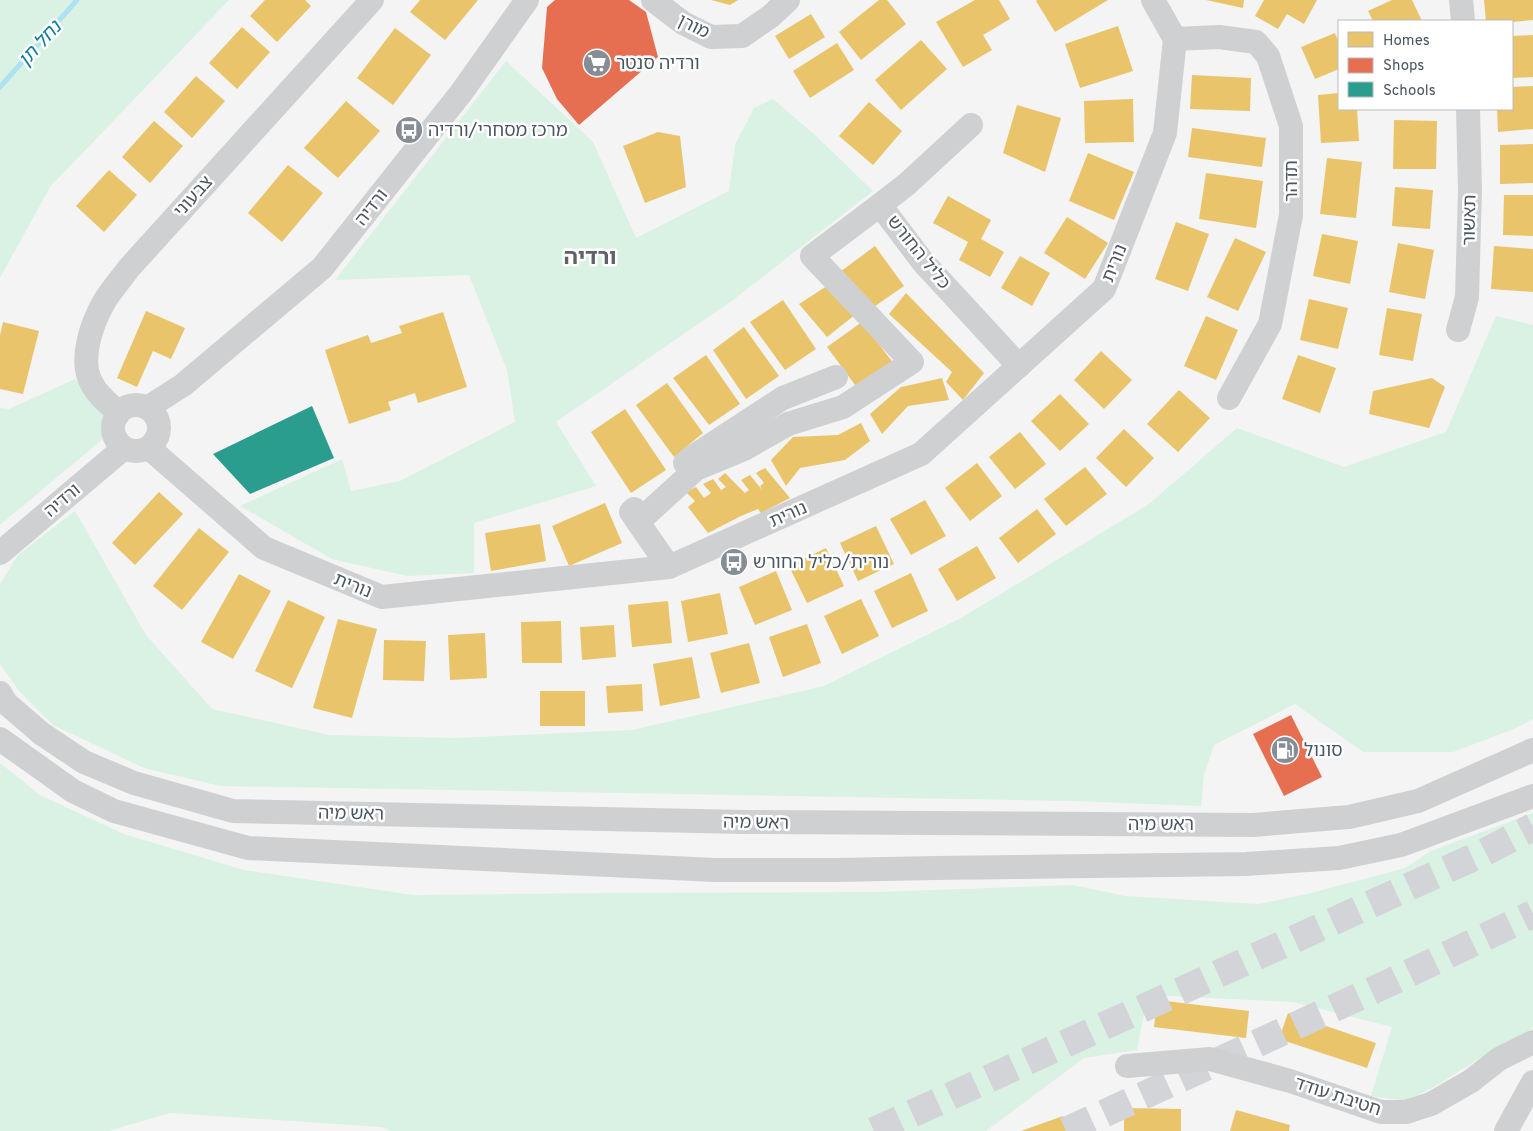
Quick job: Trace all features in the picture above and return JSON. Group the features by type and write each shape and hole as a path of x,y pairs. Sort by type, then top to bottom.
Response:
{"street":[{"name":"צבעוני","path":"120,413 100,396 90,381 86,360 87,341 104,302 129,268 372,0"},
{"name":"ורדיה","path":"153,414 183,385 322,268 461,93 527,0"},
{"name":"מורן","path":"653,0 683,23 711,37 742,36 771,16 788,0"},
{"path":"1153,0 1175,39"},
{"path":"1462,0 1463,20"},
{"name":"תדהר","path":"1175,39 1219,37 1256,42 1268,56 1291,126 1291,216 1270,324 1229,398"},
{"name":"נורית","path":"149,448 264,548 382,597 669,567 921,454 1104,289 1165,133 1175,39"},
{"name":"תאשור","path":"1458,330 1467,297 1470,190 1468,110"},
{"name":"כליל החורש","path":"971,125 907,184 880,205 923,262 1019,366"},
{"path":"638,522 696,469 744,449 788,424 843,407 912,362 812,256 880,205"},
{"path":"669,567 631,512 691,458 783,398 836,377"},
{"path":"140,406 153,414 160,427 159,435 149,448 136,451 130,450 120,443 114,425 120,413 126,408 140,406"},
{"name":"ורדיה","path":"1,539 120,443"},
{"name":"ראש מיה","path":"0,693 6,703 42,734 84,762 134,783 232,810 735,822 1253,825 1349,817 1418,801 1533,750"},
{"path":"0,739 73,791 114,811 248,848 715,870 1246,864 1339,858 1401,845 1533,796"},
{"name":"חטיבת עודד","path":"1127,1066 1210,1059 1290,1081 1381,1112 1406,1112 1431,1104 1471,1081 1499,1059 1533,1042"},
{"path":"1506,1131 1533,1082"}],"green space":[{"path":"0,0 229,0 50,187 0,278"},
{"path":"506,61 593,142 636,238 729,191 735,145 754,108 773,99 815,135 873,191 733,300 556,422 596,486 474,523 474,573 407,576 332,559 240,506 342,459 351,491 400,481 515,422 507,370 469,275 335,280"},
{"path":"1496,316 1533,325 1533,719 1514,729 1453,752 1363,752 1295,704 1214,745 1204,775 1201,806 1070,801 220,786 144,768 53,725 19,691 0,664 0,584 18,555 75,511 146,635 212,709 329,735 455,738 632,730 824,686 961,618 1149,504 1237,428 1344,467 1446,432"},
{"path":"75,379 108,418 104,438 0,525 0,408 9,409"},
{"path":"0,763 40,795 124,834 244,870 413,895 877,892 1073,885 1125,896 1259,904 1311,893 1405,868 1431,851 1533,813 1533,1028 1491,1051 1436,1086 1406,1101 1371,1096 1392,1027 1293,1002 1148,995 1137,1050 1084,1058 986,1131 391,1131 381,1127 170,1113 108,1131 0,1131"}],"building: Homes":[{"path":"265,0 305,0 311,6 277,42 250,16"},
{"path":"420,0 478,0 445,40 410,12"},
{"path":"711,0 738,0 730,5"},
{"path":"879,0 887,0 906,24 861,60 839,32"},
{"path":"975,0 999,0 1010,19 983,35 992,50 963,67 936,22"},
{"path":"1037,0 1108,0 1055,32"},
{"path":"1206,0 1244,0 1243,8"},
{"path":"1264,0 1317,0 1304,24 1287,14 1278,29 1255,16"},
{"path":"1392,0 1412,0 1422,20 1372,20 1368,11"},
{"path":"1484,0 1533,0 1533,20 1513,22 1513,20 1486,20"},
{"path":"811,14 825,37 789,59 775,36"},
{"path":"1118,26 1133,71 1080,88 1065,44"},
{"path":"242,27 270,52 237,89 209,63"},
{"path":"395,28 431,55 393,105 357,78"},
{"path":"1335,33 1338,40 1338,69 1315,79 1301,47"},
{"path":"1533,35 1533,77 1513,78 1513,36"},
{"path":"921,40 947,69 901,110 875,80"},
{"path":"837,43 854,70 810,98 793,71"},
{"path":"1192,75 1251,78 1250,111 1190,109"},
{"path":"196,76 225,101 192,138 164,112"},
{"path":"1533,86 1533,129 1498,132 1497,110 1513,110 1513,87"},
{"path":"1338,93 1338,110 1357,110 1359,141 1321,143 1318,95"},
{"path":"1133,99 1134,142 1085,143 1084,101"},
{"path":"346,101 380,131 338,178 304,148"},
{"path":"869,102 902,131 873,165 839,136"},
{"path":"1017,105 1061,118 1045,172 1003,153"},
{"path":"1394,120 1437,121 1436,169 1393,169"},
{"path":"154,121 183,146 150,183 122,157"},
{"path":"1192,128 1266,138 1262,167 1188,157"},
{"path":"658,132 680,136 686,187 645,203 623,146"},
{"path":"1533,144 1533,183 1500,184 1500,145"},
{"path":"1088,153 1134,172 1114,220 1069,201"},
{"path":"1327,158 1362,162 1356,218 1320,214"},
{"path":"288,165 323,193 282,242 248,213"},
{"path":"109,170 137,195 104,232 76,206"},
{"path":"1206,173 1263,181 1256,228 1199,219"},
{"path":"1395,187 1433,190 1430,229 1392,226"},
{"path":"1504,195 1533,195 1533,236 1503,235"},
{"path":"948,196 991,220 981,239 1004,252 990,277 959,260 968,242 933,223"},
{"path":"1067,217 1108,243 1085,279 1044,253"},
{"path":"1176,222 1209,234 1188,291 1155,279"},
{"path":"1322,234 1358,241 1350,284 1313,276"},
{"path":"1235,238 1266,252 1238,311 1207,297"},
{"path":"1398,243 1434,250 1425,299 1389,292"},
{"path":"875,246 904,286 868,311 840,272"},
{"path":"1494,246 1533,249 1533,292 1491,289"},
{"path":"1020,256 1050,273 1032,306 1001,288"},
{"path":"830,284 856,314 827,337 799,304"},
{"path":"906,293 984,373 963,400 946,382 952,372 889,314"},
{"path":"1309,299 1348,308 1338,349 1300,340"},
{"path":"783,300 816,349 785,370 750,322"},
{"path":"1387,308 1422,314 1413,361 1379,355"},
{"path":"146,311 185,328 171,359 153,351 137,387 117,378"},
{"path":"443,312 467,387 418,403 415,393 388,402 391,410 349,424 325,350 368,335 371,343 402,333 399,326"},
{"path":"1206,316 1238,330 1216,380 1184,366"},
{"path":"3,322 39,331 23,394 0,389 0,335"},
{"path":"862,322 894,364 858,389 827,347"},
{"path":"744,327 779,376 746,399 713,350"},
{"path":"1101,351 1132,380 1104,409 1074,380"},
{"path":"706,355 740,404 709,425 673,378"},
{"path":"1298,355 1336,368 1320,413 1282,399"},
{"path":"942,378 949,400 908,406 882,434 870,414 901,387"},
{"path":"1432,378 1445,387 1429,428 1369,414 1373,391"},
{"path":"667,383 703,433 674,457 636,405"},
{"path":"1179,390 1210,418 1178,452 1147,424"},
{"path":"1060,394 1089,424 1060,451 1031,421"},
{"path":"625,409 666,470 631,493 591,432"},
{"path":"861,423 870,441 845,460 800,468 786,486 771,460 793,437 838,435"},
{"path":"1124,429 1154,458 1126,487 1096,458"},
{"path":"1020,432 1046,464 1015,489 989,457"},
{"path":"977,463 1002,496 970,521 945,488"},
{"path":"1085,467 1107,494 1066,526 1044,499"},
{"path":"765,468 790,498 761,513 758,509 741,516 708,533 688,507 695,501 686,492 696,487 704,498 711,493 703,484 713,479 721,490 726,487 718,479 725,473 745,493 749,490 741,480 750,475 763,491 760,486 764,483 756,473"},
{"path":"159,492 183,514 135,565 112,543"},
{"path":"925,500 946,536 911,555 890,519"},
{"path":"605,503 622,543 569,566 552,526"},
{"path":"1037,509 1056,534 1018,563 999,538"},
{"path":"540,524 546,561 491,571 485,533"},
{"path":"876,526 894,564 858,581 840,543"},
{"path":"199,528 229,552 182,610 153,586"},
{"path":"977,546 996,578 957,601 938,569"},
{"path":"826,548 844,586 807,603 789,566"},
{"path":"776,571 792,610 755,625 739,587"},
{"path":"911,573 928,611 892,628 874,591"},
{"path":"239,574 271,591 233,659 201,642"},
{"path":"720,593 728,634 688,642 681,601"},
{"path":"861,599 879,636 842,654 824,616"},
{"path":"288,600 325,617 292,688 255,671"},
{"path":"668,601 672,643 632,647 628,605"},
{"path":"338,619 377,629 352,718 313,708"},
{"path":"561,621 562,663 522,663 521,622"},
{"path":"807,624 821,663 783,677 769,637"},
{"path":"614,625 616,657 582,660 580,627"},
{"path":"485,633 487,678 450,680 448,635"},
{"path":"384,640 426,641 424,681 383,680"},
{"path":"749,643 760,683 721,693 710,653"},
{"path":"692,657 700,698 660,706 653,664"},
{"path":"642,684 643,711 608,713 606,686"},
{"path":"540,691 585,691 585,726 540,726"},
{"path":"1157,1000 1249,1011 1246,1038 1154,1027"},
{"path":"1288,1013 1376,1043 1367,1068 1279,1039"},
{"path":"1124,1108 1181,1109 1181,1131 1124,1131"},
{"path":"1236,1110 1290,1125 1289,1131 1230,1131"},
{"path":"1063,1116 1068,1131 1021,1131"}],"building: Shops":[{"name":"ורדיה סנטר","path":"555,0 629,0 646,12 658,57 579,125 557,99 542,68 547,7"},
{"name":"סונול","path":"1291,715 1322,777 1284,796 1253,734"}],"building: Schools":[{"path":"312,406 334,458 250,494 213,454"}],"waterway":[{"name":"נחל תן","path":"0,87 77,0"}],"tunnel":[{"path":"874,1131 1483,853 1533,827"},
{"path":"1066,1131 1393,981 1533,914"}],"place":[{"name":"ורדיה סנטר","path":"597,63"},
{"name":"מרכז מסחרי/ורדיה","path":"409,130"},
{"name":"נורית/כליל החורש","path":"734,562"},
{"name":"סונול","path":"1285,750"}],"district":[{"name":"ורדיה","path":"590,256"}]}
